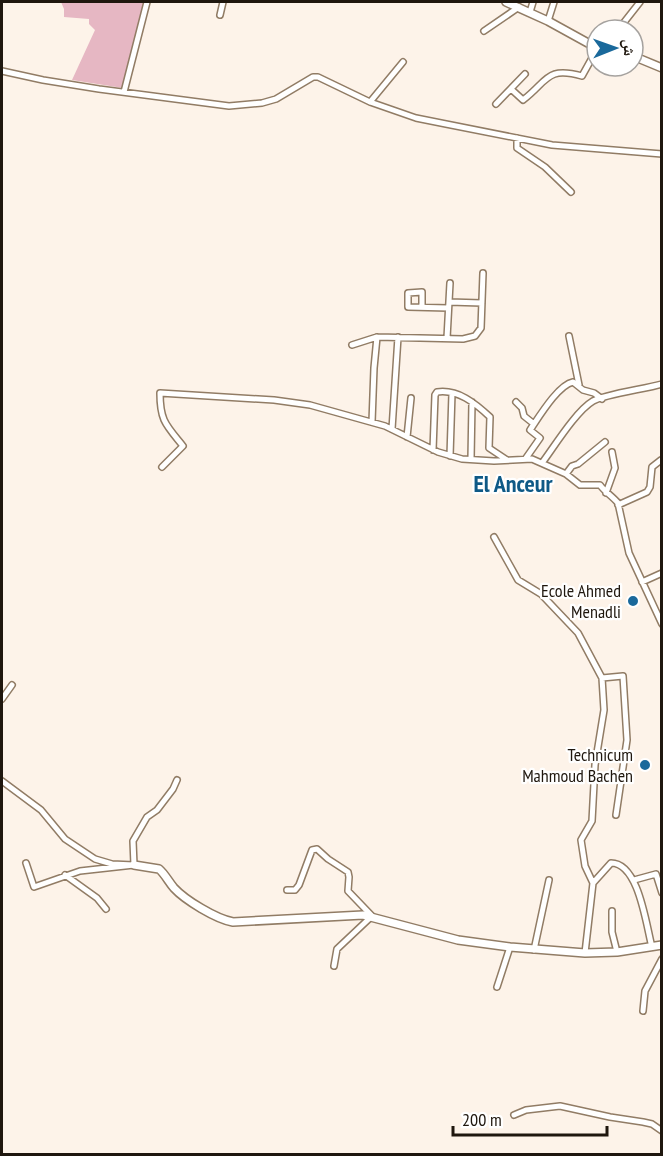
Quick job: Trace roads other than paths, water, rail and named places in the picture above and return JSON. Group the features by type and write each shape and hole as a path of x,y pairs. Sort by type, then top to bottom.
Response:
{"street":[{"path":"124,92 147,2"},
{"path":"220,15 223,2"},
{"path":"506,2 548,21 585,42"},
{"path":"530,12 533,2"},
{"path":"548,21 554,2"},
{"path":"627,18 640,2"},
{"path":"484,31 519,7"},
{"path":"645,61 662,68"},
{"path":"370,102 403,62"},
{"path":"2,71 43,80 229,106 262,103 276,99 318,77 370,102 416,118 579,148 662,154"},
{"path":"511,89 523,100 556,72 565,71 582,76 585,71"},
{"path":"496,104 525,74"},
{"path":"517,138 517,148 545,166 571,192"},
{"path":"352,345 377,337 470,338 479,333 481,328 483,273"},
{"path":"447,338 450,283"},
{"path":"422,307 482,303"},
{"path":"569,336 579,385"},
{"path":"372,422 377,337"},
{"path":"392,429 398,337"},
{"path":"526,458 540,438 530,430 566,384 573,382 583,390 594,393 602,399"},
{"path":"542,463 584,408 594,401 662,384"},
{"path":"433,450 435,393 440,391 452,393 472,402 491,419 489,448 507,460"},
{"path":"162,467 183,446 163,421 160,411 160,393 293,402 372,422 450,456 507,460 526,458 542,463 566,474 580,485 600,485 614,498 618,505 630,553 662,624"},
{"path":"450,456 452,393"},
{"path":"407,437 411,398"},
{"path":"471,459 472,402"},
{"path":"516,402 522,408 524,416 534,424"},
{"path":"566,474 572,465 578,464 605,442"},
{"path":"606,493 615,468 612,452"},
{"path":"618,505 647,492 650,487 652,467 661,460"},
{"path":"494,537 518,580 541,594 578,633 602,678 604,710 595,765 592,821 581,840 585,866 593,884 585,953"},
{"path":"642,582 662,573"},
{"path":"602,678 622,676 627,740 616,815"},
{"path":"2,699 12,685"},
{"path":"135,865 134,842 147,817 157,810 177,780"},
{"path":"2,782 41,810 65,839 95,859 112,864 159,869 174,888 185,897 225,921 372,916 458,940 534,950 616,952 662,945"},
{"path":"287,890 297,889 310,852 317,849 348,872 348,891 372,916"},
{"path":"593,884 610,862 622,866 634,880 652,947"},
{"path":"26,863 34,887 80,871 135,865"},
{"path":"634,880 656,874 662,893"},
{"path":"65,875 97,898 106,909"},
{"path":"534,950 549,880"},
{"path":"612,911 612,932 616,952"},
{"path":"334,966 337,950 372,916"},
{"path":"497,987 510,947"},
{"path":"642,1011 645,991 662,959"},
{"path":"514,1115 526,1110 560,1106 643,1122 662,1131"}],"place":[{"name":"Ecole Ahmed Menadli","path":"633,601"},
{"name":"Technicum Mahmoud Bachen","path":"645,765"}],"district":[{"name":"El Anceur","path":"513,484"}]}
